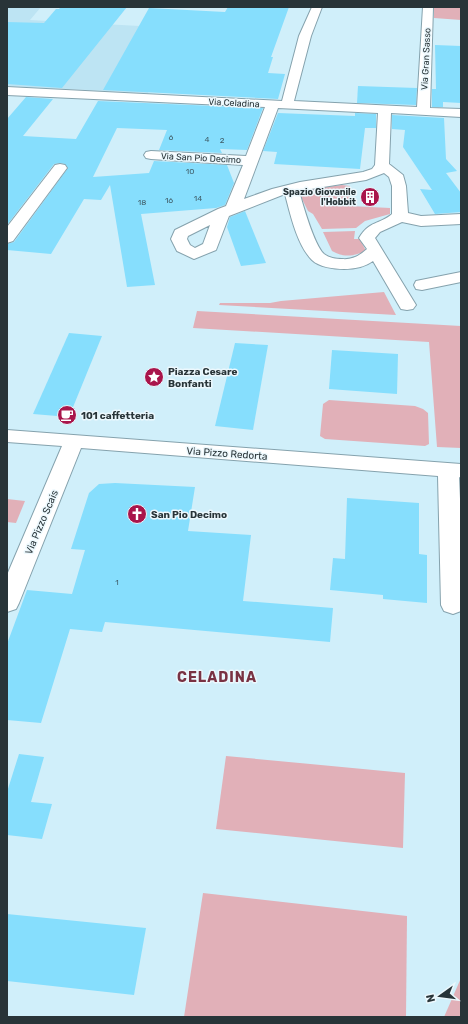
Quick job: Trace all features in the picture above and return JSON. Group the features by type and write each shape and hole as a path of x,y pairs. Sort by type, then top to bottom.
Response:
{"street":[{"path":"287,105 305,36 317,7"},
{"name":"Via Gran Sasso","path":"423,111 428,7"},
{"name":"Via Celadina","path":"7,92 461,113"},
{"name":"Via San Pio Decimo","path":"273,104 243,182 228,210 290,188"},
{"path":"243,182 290,188 366,176 376,172 382,166 385,110"},
{"name":"Via San Pio Decimo","path":"151,156 251,161"},
{"path":"382,166 396,175 399,186 400,215 396,220 377,226 370,232 368,238 407,305"},
{"path":"7,238 60,168"},
{"path":"290,188 294,203 311,247 317,256 325,261 344,264 358,262 365,259 375,250"},
{"path":"400,215 406,219 414,221 459,223"},
{"path":"422,285 461,277"},
{"name":"Via Pizzo Redorta","path":"7,436 454,470 453,605"},
{"name":"Via Pizzo Scais","path":"7,603 74,441"}],"shaded area":[{"path":"7,7 41,7 30,20 176,28 148,93 7,86"},
{"path":"434,7 461,7 461,20 434,18"},
{"path":"342,185 350,186 350,206 390,208 390,214 365,221 356,228 322,229 313,214 308,211 300,195 314,188"},
{"path":"355,231 354,239 360,239 366,251 349,256 341,255 332,251 323,232"},
{"path":"384,292 396,315 219,305 220,303 270,303"},
{"path":"197,311 461,326 461,448 437,447 429,342 193,328"},
{"path":"329,400 415,406 423,409 428,413 429,444 425,446 325,439 320,436 323,404"},
{"path":"7,499 25,501 16,523 7,522"},
{"path":"226,756 405,773 403,848 216,829"},
{"path":"203,893 407,916 406,1017 184,1017"},
{"path":"461,978 461,1017 444,1017"}],"building":[{"path":"61,7 127,7 62,88 7,84 7,22 44,23 56,9"},
{"path":"228,7 289,7 271,57 273,57 268,73 285,74 278,99 103,90 149,8 225,12"},
{"path":"435,45 461,46 461,103 443,102 443,107 432,107 432,89 436,89"},
{"path":"358,86 417,88 416,105 357,103"},
{"path":"26,97 53,99 23,136 76,139 98,101 263,108 247,150 220,149 222,153 159,150 167,130 117,128 93,177 149,173 154,161 227,165 234,183 225,205 216,208 141,214 155,285 127,287 110,185 101,200 84,199 51,254 7,250 7,244 14,242 68,168 65,164 54,164 7,225 7,119"},
{"path":"278,113 355,116 355,113 376,114 376,128 365,128 360,169 274,164 277,152 263,151"},
{"path":"392,115 444,118 446,159 457,171 446,173 461,193 461,212 435,214 420,189 432,190 403,147 405,130 392,129"},
{"path":"245,211 266,263 241,266 227,227 230,217"},
{"path":"69,333 102,336 69,417 33,414"},
{"path":"235,343 268,345 253,430 215,426"},
{"path":"332,350 398,354 397,394 329,389"},
{"path":"115,483 195,487 188,531 251,535 243,601 333,608 330,642 105,622 102,632 70,629 41,723 7,720 7,644 27,590 72,594 85,550 71,549 89,493 99,484"},
{"path":"347,498 419,503 419,554 427,555 427,603 383,599 383,595 330,590 333,558 345,559"},
{"path":"19,754 44,757 31,802 52,804 42,839 7,835 7,792"},
{"path":"7,914 146,928 134,995 7,981"}],"place":[{"name":"Spazio Giovanile l'Hobbit","path":"370,197"},
{"name":"Piazza Cesare Bonfanti","path":"154,377"},
{"name":"101 caffetteria","path":"67,415"},
{"name":"San Pio Decimo","path":"137,514"}],"district":[{"name":"CELADINA","path":"217,677"}]}
